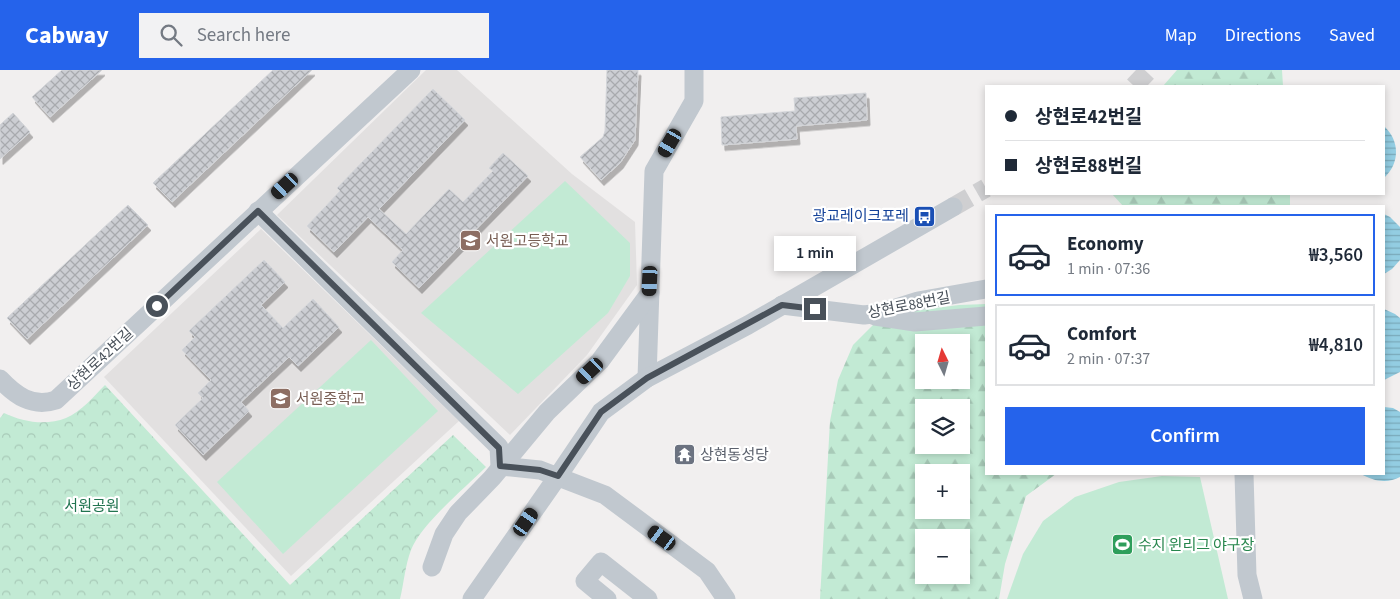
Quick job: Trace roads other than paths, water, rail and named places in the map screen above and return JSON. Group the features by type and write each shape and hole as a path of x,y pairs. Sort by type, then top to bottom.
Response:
{"street":[{"name":"상현로42번길","path":"0,379 13,393 23,398 41,403 56,400 410,70"},
{"path":"647,378 654,171 694,101 694,70"},
{"path":"472,599 601,412 647,378 748,325 952,207"},
{"path":"258,211 499,448 500,466"},
{"name":"상현로88번길","path":"782,305 864,315 880,313 918,301 985,289"},
{"path":"432,568 444,534 458,513 492,478 500,466 547,412 600,361 650,293"},
{"path":"864,315 914,322 985,316"},
{"path":"500,466 540,470 605,495 707,571 726,599"},
{"path":"1244,475 1247,575 1253,599"},
{"path":"607,599 585,581 601,562 648,599"}],"water":[{"path":"1385,127 1393,138 1396,152 1393,166 1385,177"},
{"path":"1385,214 1400,227 1400,260 1385,273"},
{"path":"1385,309 1400,318 1400,372 1385,380"},
{"path":"1385,407 1393,408 1400,412 1400,477 1385,481 1363,475 1385,475"}],"tunnel":[{"path":"1135,85 1149,70"},
{"path":"953,207 985,189"}],"place":[{"name":"광교레이크포레","path":"925,216"},
{"name":"서원고등학교","path":"470,241"},
{"name":"서원중학교","path":"280,399"},
{"name":"상현동성당","path":"684,455"},
{"name":"수지 윈리그 야구장","path":"1122,545"}],"park label":[{"name":"서원공원","path":"92,506"}]}
